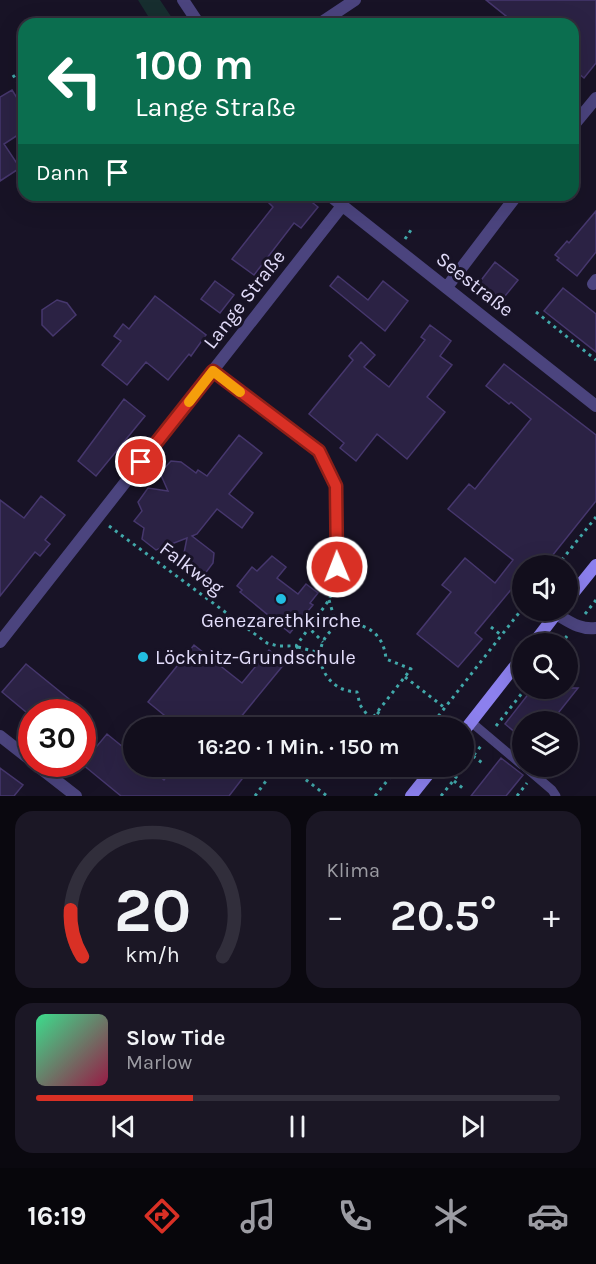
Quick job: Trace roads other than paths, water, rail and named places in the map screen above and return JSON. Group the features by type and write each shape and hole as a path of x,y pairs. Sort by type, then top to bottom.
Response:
{"main road":[{"path":"578,587 596,565"},
{"path":"542,633 551,621"},
{"path":"474,717 512,670"},
{"path":"411,796 426,777"}],"street":[{"path":"183,0 195,18"},
{"path":"328,18 355,0"},
{"path":"579,119 596,98"},
{"name":"Seestraße","path":"336,201 596,406"},
{"path":"447,287 513,201"},
{"name":"Lange Straße","path":"0,642 342,206"},
{"path":"213,371 319,451 336,486 337,567"},
{"path":"570,621 576,626 596,628"},
{"path":"0,736 18,750"},
{"path":"52,777 76,796"}],"lane":[{"path":"474,731 512,758"},
{"path":"536,777 556,796"}],"place":[{"name":"Genezarethkirche","path":"281,599"},
{"name":"Löcknitz-Grundschule","path":"143,657"}]}
